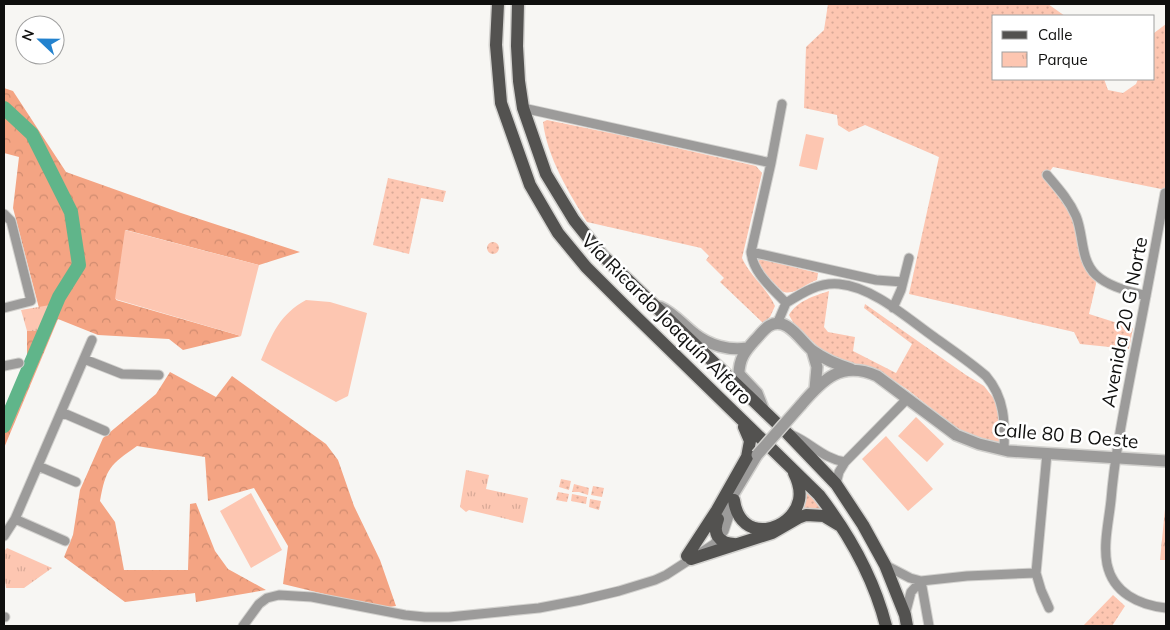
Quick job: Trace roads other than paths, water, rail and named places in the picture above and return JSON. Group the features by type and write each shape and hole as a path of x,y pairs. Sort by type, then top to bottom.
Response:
{"main road":[{"name":"Vía Ricardo Joaquín Alfaro","path":"498,4 496,45 501,103 530,185 558,233 586,267 819,496 843,528 862,563 886,626"},
{"name":"Vía Ricardo Joaquín Alfaro","path":"518,4 517,46 523,108 546,174 574,220 602,255 788,434 836,484 885,565 906,621"},
{"path":"689,558 722,503 749,452 748,434 728,408"},
{"path":"734,500 738,515 743,522 751,527 766,529 780,523 794,512 799,502 799,486 793,470"},
{"path":"689,558 772,533 806,515 824,516 843,528"},
{"path":"718,519 715,530 720,539 725,543 735,544"}],"street":[{"path":"782,104 751,252 752,262 756,271 786,303"},
{"path":"523,108 771,163"},
{"path":"1047,175 1067,198 1077,218 1085,257 1095,274 1116,287 1146,296"},
{"name":"Avenida 20 G Norte","path":"1166,193 1115,457 1106,544 1107,563 1111,577 1120,590 1129,597 1146,604 1166,608"},
{"path":"4,214 11,221 31,301 4,308"},
{"path":"751,252 888,282 903,282"},
{"path":"893,308 899,297 909,258"},
{"path":"852,286 855,274"},
{"path":"777,324 786,303 815,287 838,284 852,286 867,292 893,308 979,369 994,385 1001,401 1005,422 1004,450"},
{"path":"652,304 669,311 704,340 731,349 748,348"},
{"path":"764,411 757,392 739,374 739,363 748,348 769,326 777,324 785,326 793,331 812,350 838,365 853,370"},
{"path":"4,536 15,519 92,340"},
{"path":"812,350 817,367 815,389"},
{"path":"84,360 122,374 159,375"},
{"path":"4,366 19,363"},
{"name":"Calle 80 B Oeste","path":"739,486 758,455 815,389 832,375 853,370 866,371 877,376 956,435 979,444 1004,450 1166,461"},
{"path":"836,484 839,472 845,462 907,399"},
{"path":"61,412 105,431"},
{"path":"788,434 808,443 828,458 845,462"},
{"path":"1047,453 1036,573 1049,608"},
{"path":"38,466 76,482"},
{"path":"689,558 718,519 739,486"},
{"path":"243,626 259,604 267,598 279,595 312,597 405,615 449,617 539,608 581,600 655,580 720,539 727,525 739,486"},
{"path":"15,519 65,542"},
{"path":"885,565 910,578 921,581 967,576 1036,573"},
{"path":"906,621 911,592 921,581"},
{"path":"921,581 929,626"}],"waterway":[{"path":"4,108 32,134 71,212 79,265 59,297 4,426"}]}
